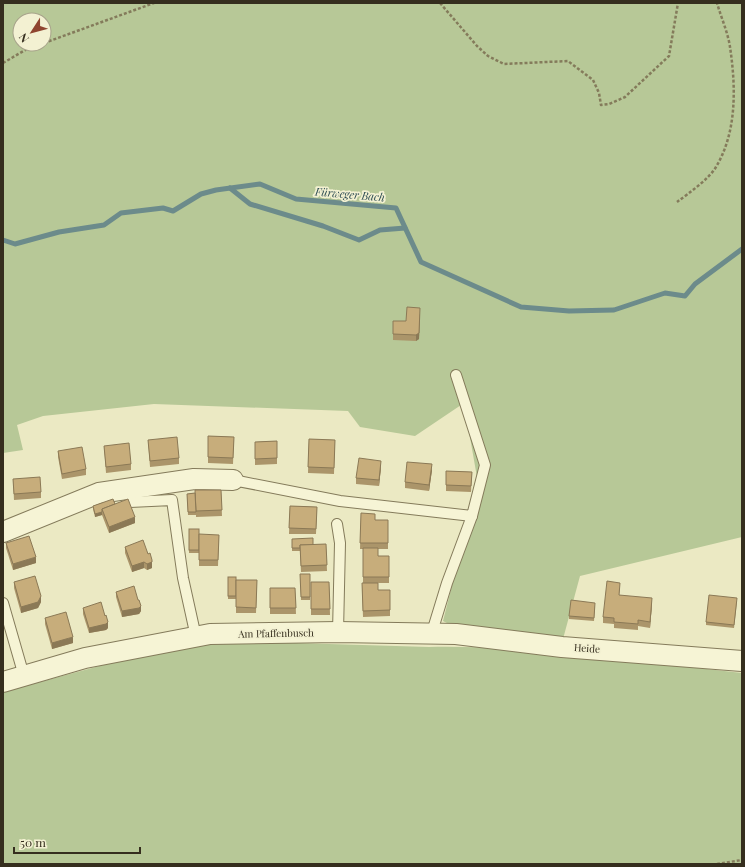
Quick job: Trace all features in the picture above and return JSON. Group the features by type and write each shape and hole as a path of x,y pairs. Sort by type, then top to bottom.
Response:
{"street":[{"path":"3,532 99,493 194,479 233,480"},
{"name":"Am Pfaffenbusch","path":"3,682 85,658 210,634 432,632"},
{"name":"Heide","path":"432,632 562,647 742,661"}],"lane":[{"path":"432,632 447,583 472,516 485,465 456,375"},
{"path":"233,480 340,501 472,516"},
{"path":"130,502 172,500 183,578 196,637"},
{"path":"337,524 340,543 338,632"},
{"path":"3,604 24,676"}],"path":[{"path":"52,41 154,3"},
{"path":"440,3 477,46 488,56 504,64 568,61 592,80 598,93 601,105 609,104 625,97 669,56 678,3"},
{"path":"677,202 696,188 716,168 725,148 733,117 735,90 730,46 717,3"},
{"path":"3,63 22,52"},
{"path":"716,864 742,860"}],"green space":[{"path":"3,3 742,3 742,537 580,576 563,639 455,627 443,621 478,483 464,403 415,436 360,427 348,411 154,404 43,416 17,425 23,450 3,453"},
{"path":"226,641 468,647 546,651 742,673 742,864 3,864 3,692 144,654"}],"building":[{"path":"407,307 420,308 419,333 416,335 393,334 393,321 406,321"},
{"path":"208,436 234,437 233,458 208,457"},
{"path":"177,437 179,458 150,461 148,440"},
{"path":"309,439 335,440 334,468 308,467"},
{"path":"277,441 277,458 255,459 255,442"},
{"path":"129,443 131,464 106,467 104,446"},
{"path":"82,447 86,469 62,474 58,451"},
{"path":"359,458 381,461 379,480 356,478"},
{"path":"407,462 432,464 429,485 405,482"},
{"path":"446,471 472,472 471,486 446,485"},
{"path":"40,477 41,492 14,494 13,479"},
{"path":"195,490 221,490 222,510 196,511"},
{"path":"195,493 196,512 188,512 187,494"},
{"path":"113,499 115,504 102,509 102,512 95,514 93,506"},
{"path":"128,499 135,517 109,527 102,509"},
{"path":"290,506 317,507 316,529 289,528"},
{"path":"361,513 375,514 375,520 388,520 388,543 360,543"},
{"path":"189,529 199,529 199,550 189,550"},
{"path":"199,534 219,535 218,560 199,560"},
{"path":"29,536 36,557 13,564 6,543"},
{"path":"313,538 313,545 300,545 300,548 292,548 292,539"},
{"path":"143,540 148,554 150,553 152,562 147,564 144,562 132,566 125,547"},
{"path":"326,544 327,565 301,566 300,545"},
{"path":"363,548 378,548 378,556 389,556 389,577 363,577"},
{"path":"300,574 310,574 310,597 301,597"},
{"path":"35,576 41,596 38,602 21,607 14,582"},
{"path":"228,577 236,577 236,596 228,596"},
{"path":"236,580 257,580 256,608 236,607"},
{"path":"607,581 620,583 619,595 652,598 650,622 638,620 638,624 614,622 614,618 603,617"},
{"path":"311,582 329,582 330,609 311,609"},
{"path":"362,583 378,583 378,590 390,590 390,610 363,611"},
{"path":"134,586 141,606 139,608 122,611 116,592"},
{"path":"270,588 295,588 296,608 270,608"},
{"path":"709,595 737,598 734,625 706,622"},
{"path":"571,600 595,603 594,618 569,616"},
{"path":"101,602 108,622 106,624 89,628 83,608"},
{"path":"66,612 73,637 52,643 45,618"}],"waterway":[{"name":"Fürweger Bach","path":"3,240 15,244 59,232 104,225 121,213 163,208 173,211 201,194 216,190 260,184 296,199 396,208 421,262 521,307 569,311 614,310 665,293 685,296 695,284 742,249"},
{"path":"230,188 250,204 323,226 359,240 380,230 405,228"}]}
